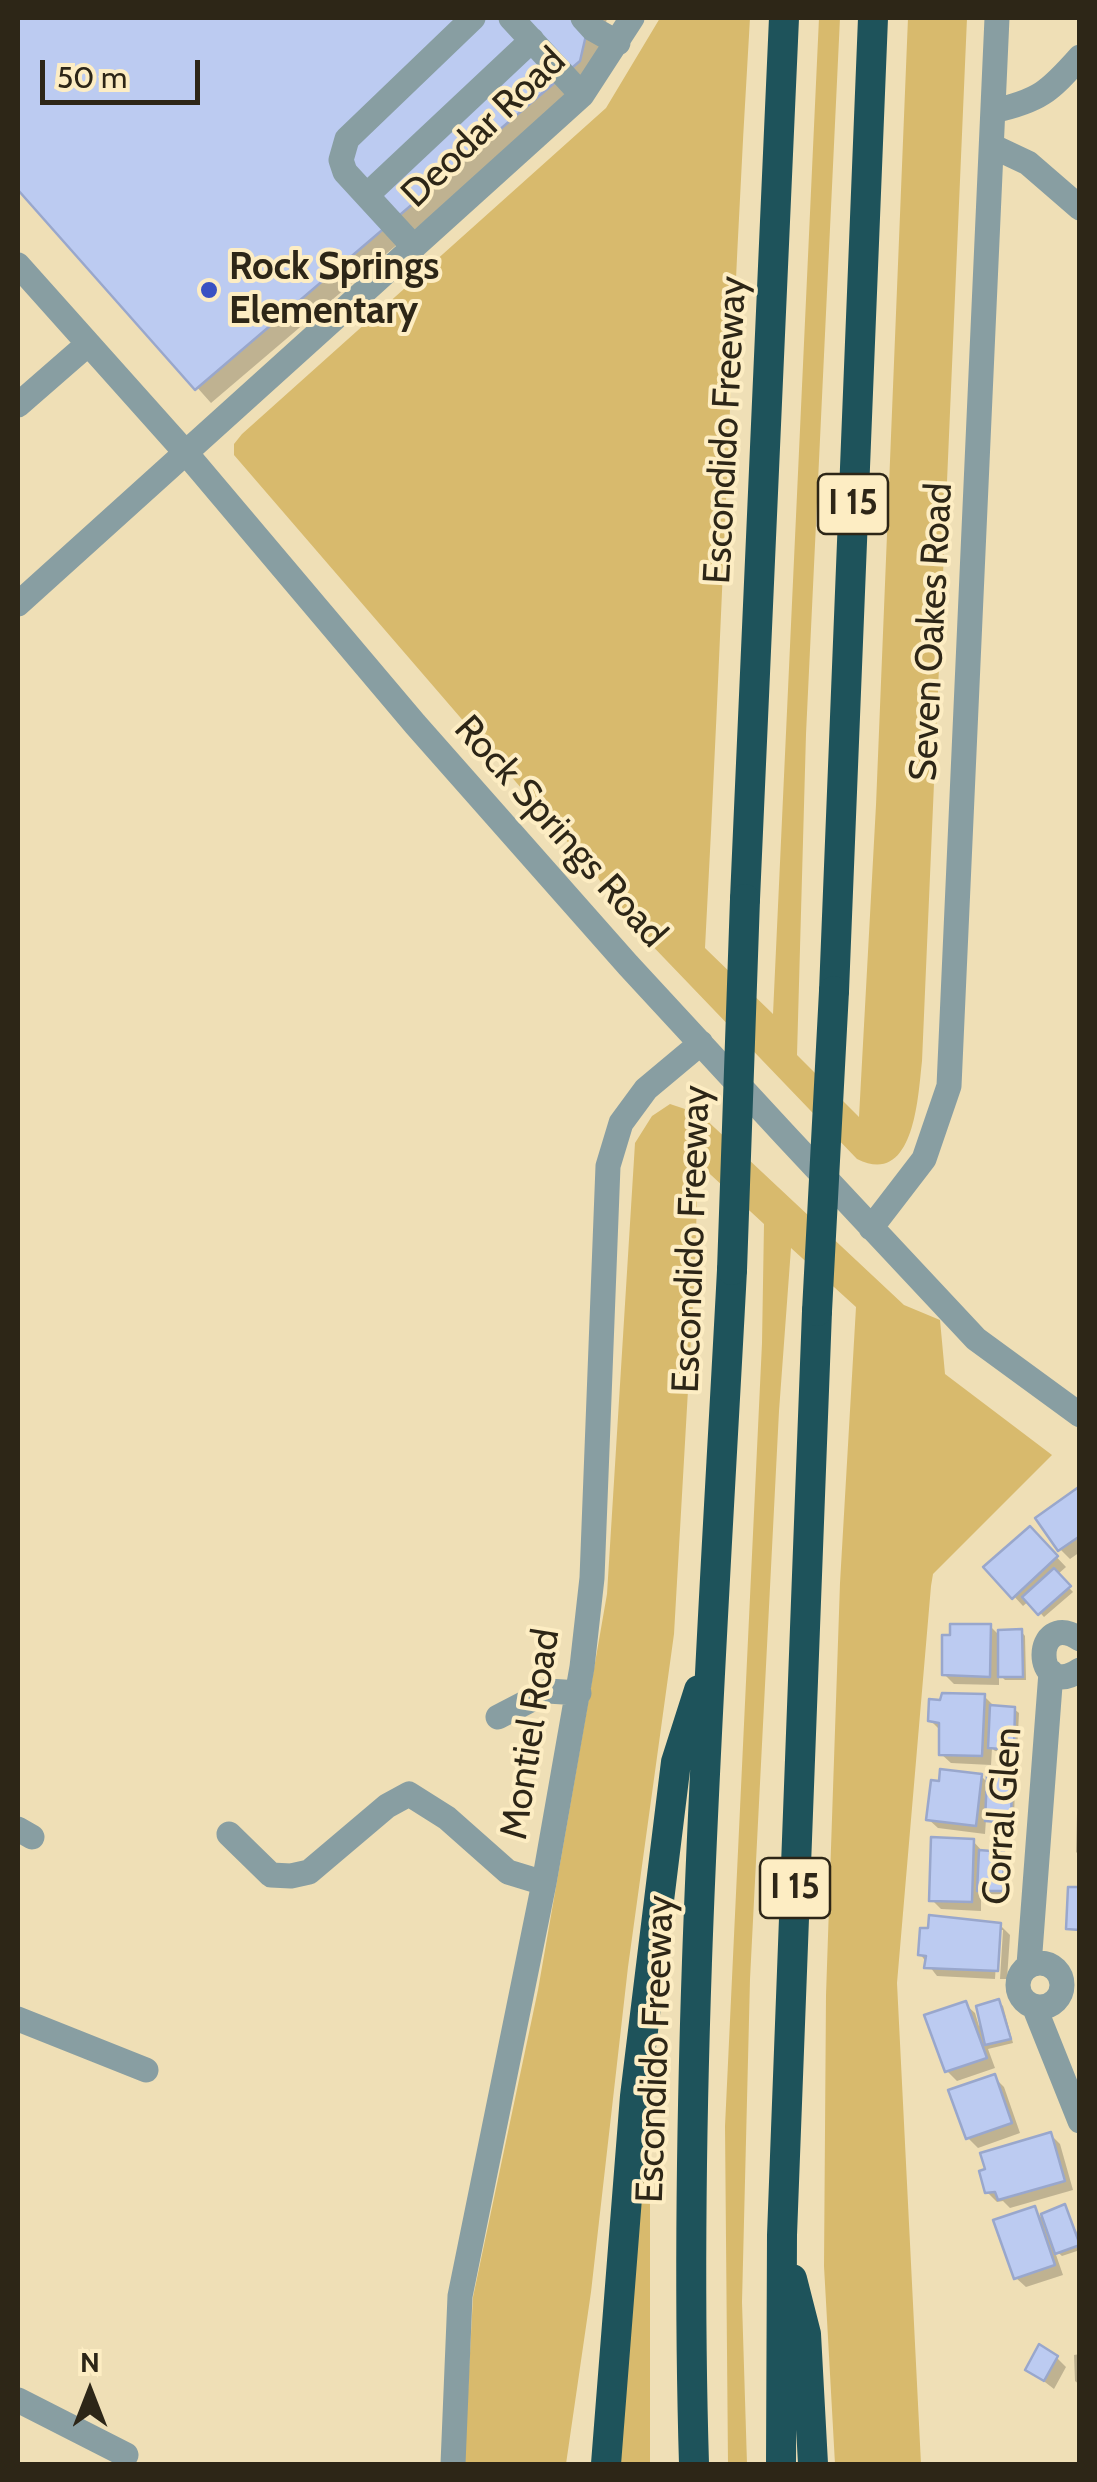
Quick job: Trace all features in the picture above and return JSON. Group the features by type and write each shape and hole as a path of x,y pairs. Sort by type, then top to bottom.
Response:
{"highway":[{"name":"Escondido Freeway","path":"694,2464 691,2197 784,18"},
{"name":"I 15","path":"781,2464 782,2234 816,1311 834,991 873,18"},
{"path":"606,2464 636,2096 676,1762 712,1654"},
{"path":"782,2234 806,2334 813,2464"},
{"path":"595,2464 613,2356"}],"street":[{"path":"414,246 345,172 341,160 347,139 473,18"},
{"path":"511,18 582,95"},
{"path":"583,18 593,29 618,43"},
{"name":"Deodar Road","path":"18,604 582,95 632,18"},
{"name":"Seven Oakes Road","path":"871,1228 924,1159 949,1086 997,18"},
{"path":"366,195 532,40"},
{"path":"993,111 1024,104 1052,88 1080,57"},
{"path":"992,146 1028,163 1080,208"},
{"name":"Rock Springs Road","path":"18,266 186,452 415,724 871,1228 976,1338 1022,1376 1080,1414"},
{"path":"18,405 88,344"},
{"name":"Montiel Road","path":"453,2464 460,2296 579,1693 592,1578 608,1166 622,1123 646,1089 701,1043"},
{"name":"Corral Glen","path":"1077,1633 1057,1634 1046,1642 1042,1655 1051,1672 1030,1965 1019,1976 1018,1983 1022,1997 1034,2006 1080,2120"},
{"path":"1051,1672 1064,1677 1080,1670"},
{"path":"498,1717 548,1691 579,1693"},
{"path":"229,1834 271,1875 292,1876 309,1872 388,1806 409,1794 447,1818 508,1872 544,1883"},
{"path":"1030,1965 1051,1966 1061,1983 1054,2001 1034,2006"},
{"path":"18,2019 146,2070"},
{"path":"18,2400 126,2455"}],"shaded area":[{"path":"660,18 750,18 705,948 773,1014 819,18 840,18 806,734 797,1055 859,1117 876,805 908,18 967,18 922,1061 910,1134 891,1161 876,1165 857,1159 618,910 597,876 234,455 234,444 242,434 606,108"},
{"path":"670,1104 700,1114 904,1305 940,1320 945,1374 1052,1455 933,1574 931,1586 897,1983 921,2464 835,2464 824,2266 826,1995 840,1583 856,1307 791,1248 750,1979 742,2302 747,2464 728,2464 725,2126 762,1343 764,1224 698,1163 674,1634 566,2464 464,2464 473,2297 538,1990 607,1594 635,1143 652,1116"},
{"path":"650,2082 650,2464 615,2464"}],"building":[{"name":"Rock Springs Elementary","path":"18,18 590,18 580,61 195,390 18,190"},
{"path":"1080,1486 1080,1536 1058,1551 1035,1518"},
{"path":"1030,1526 1058,1556 1012,1599 983,1567"},
{"path":"1054,1568 1071,1586 1038,1615 1022,1597"},
{"path":"950,1624 991,1624 990,1677 942,1675 942,1635 950,1635"},
{"path":"1022,1629 1023,1677 998,1677 998,1630"},
{"path":"942,1693 985,1694 982,1756 939,1755 939,1723 928,1721 929,1699 940,1700"},
{"path":"990,1705 1015,1707 1014,1750 988,1748"},
{"path":"940,1769 982,1774 976,1826 926,1820 931,1780 939,1781"},
{"path":"987,1775 1012,1777 1011,1823 985,1821"},
{"path":"931,1837 974,1839 972,1902 929,1901"},
{"path":"979,1850 1004,1852 1003,1891 977,1891"},
{"path":"1068,1887 1080,1887 1080,1930 1066,1929"},
{"path":"929,1915 1001,1923 998,1971 924,1968 926,1956 918,1955 920,1928 928,1928"},
{"path":"999,1999 1011,2039 985,2045 976,2006"},
{"path":"966,2001 987,2058 945,2072 924,2015"},
{"path":"995,2074 1012,2123 966,2139 948,2090"},
{"path":"1051,2132 1065,2181 998,2200 995,2192 985,2193 979,2171 985,2169 980,2153"},
{"path":"1065,2204 1080,2245 1055,2254 1041,2214"},
{"path":"1035,2206 1055,2265 1014,2279 993,2220"},
{"path":"1039,2344 1058,2356 1044,2381 1025,2370"}],"place":[{"name":"Rock Springs Elementary","path":"209,290"}]}
